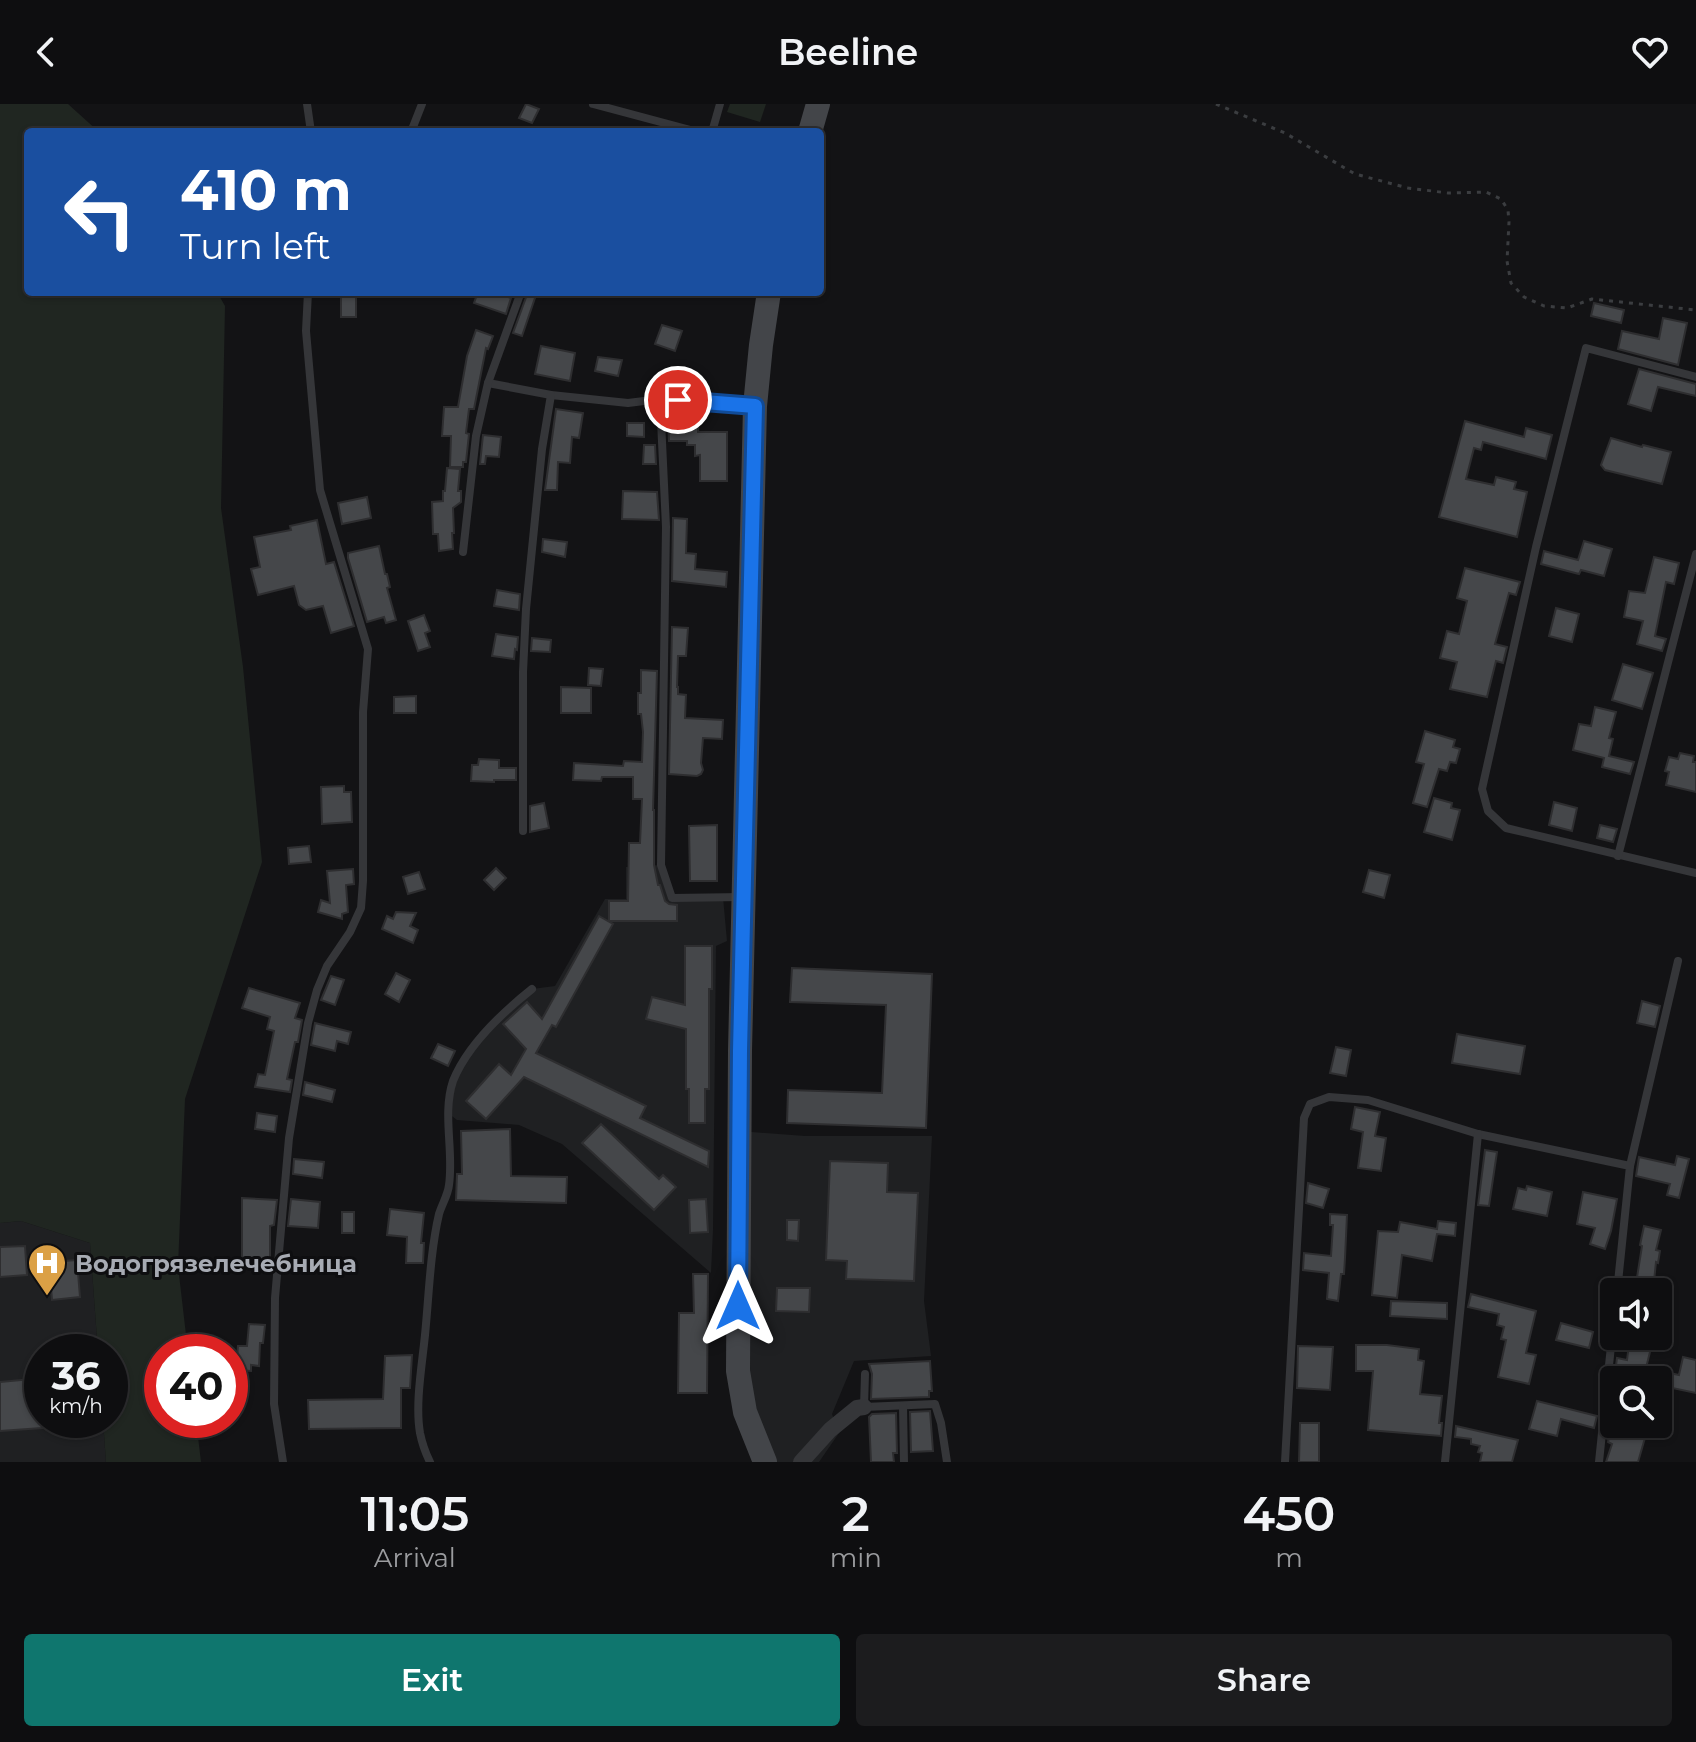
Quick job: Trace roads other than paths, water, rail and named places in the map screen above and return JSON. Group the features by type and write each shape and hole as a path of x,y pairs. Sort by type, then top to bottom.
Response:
{"street":[{"path":"811,128 818,104"},
{"path":"765,1462 745,1412 738,1371 738,1192 755,406 768,296"},
{"path":"801,1462 830,1430 857,1408 864,1407"}],"lane":[{"path":"307,104 310,128"},
{"path":"413,128 422,104"},
{"path":"593,104 683,128"},
{"path":"713,128 720,104"},
{"path":"283,1462 274,1404 275,1298 289,1138 308,1023 317,990 327,966 350,932 361,908 363,712 368,649 320,490 306,331 308,296"},
{"path":"463,552 476,436 488,383 520,296"},
{"path":"1696,377 1586,348 1536,547 1482,789 1488,811 1506,828 1696,873"},
{"path":"488,383 551,395 628,403 660,399 755,406"},
{"path":"523,831 526,609 542,449 551,395"},
{"path":"660,399 666,527 661,865 672,898 743,897"},
{"path":"1618,856 1696,554"},
{"path":"1618,1278 1630,1166 1678,961"},
{"path":"430,1462 420,1432 419,1404 433,1252 440,1213 449,1187 451,1148 448,1113 453,1083 484,1033 504,1011 532,989"},
{"path":"1285,1462 1304,1118 1310,1104 1329,1097 1368,1100 1478,1134 1630,1166"},
{"path":"1445,1462 1478,1134"},
{"path":"1599,1462 1611,1350"},
{"path":"865,1374 864,1407 935,1404 947,1462"},
{"path":"903,1406 904,1462"}],"place":[{"name":"Водогрязелечебница","path":"47,1297"}]}
